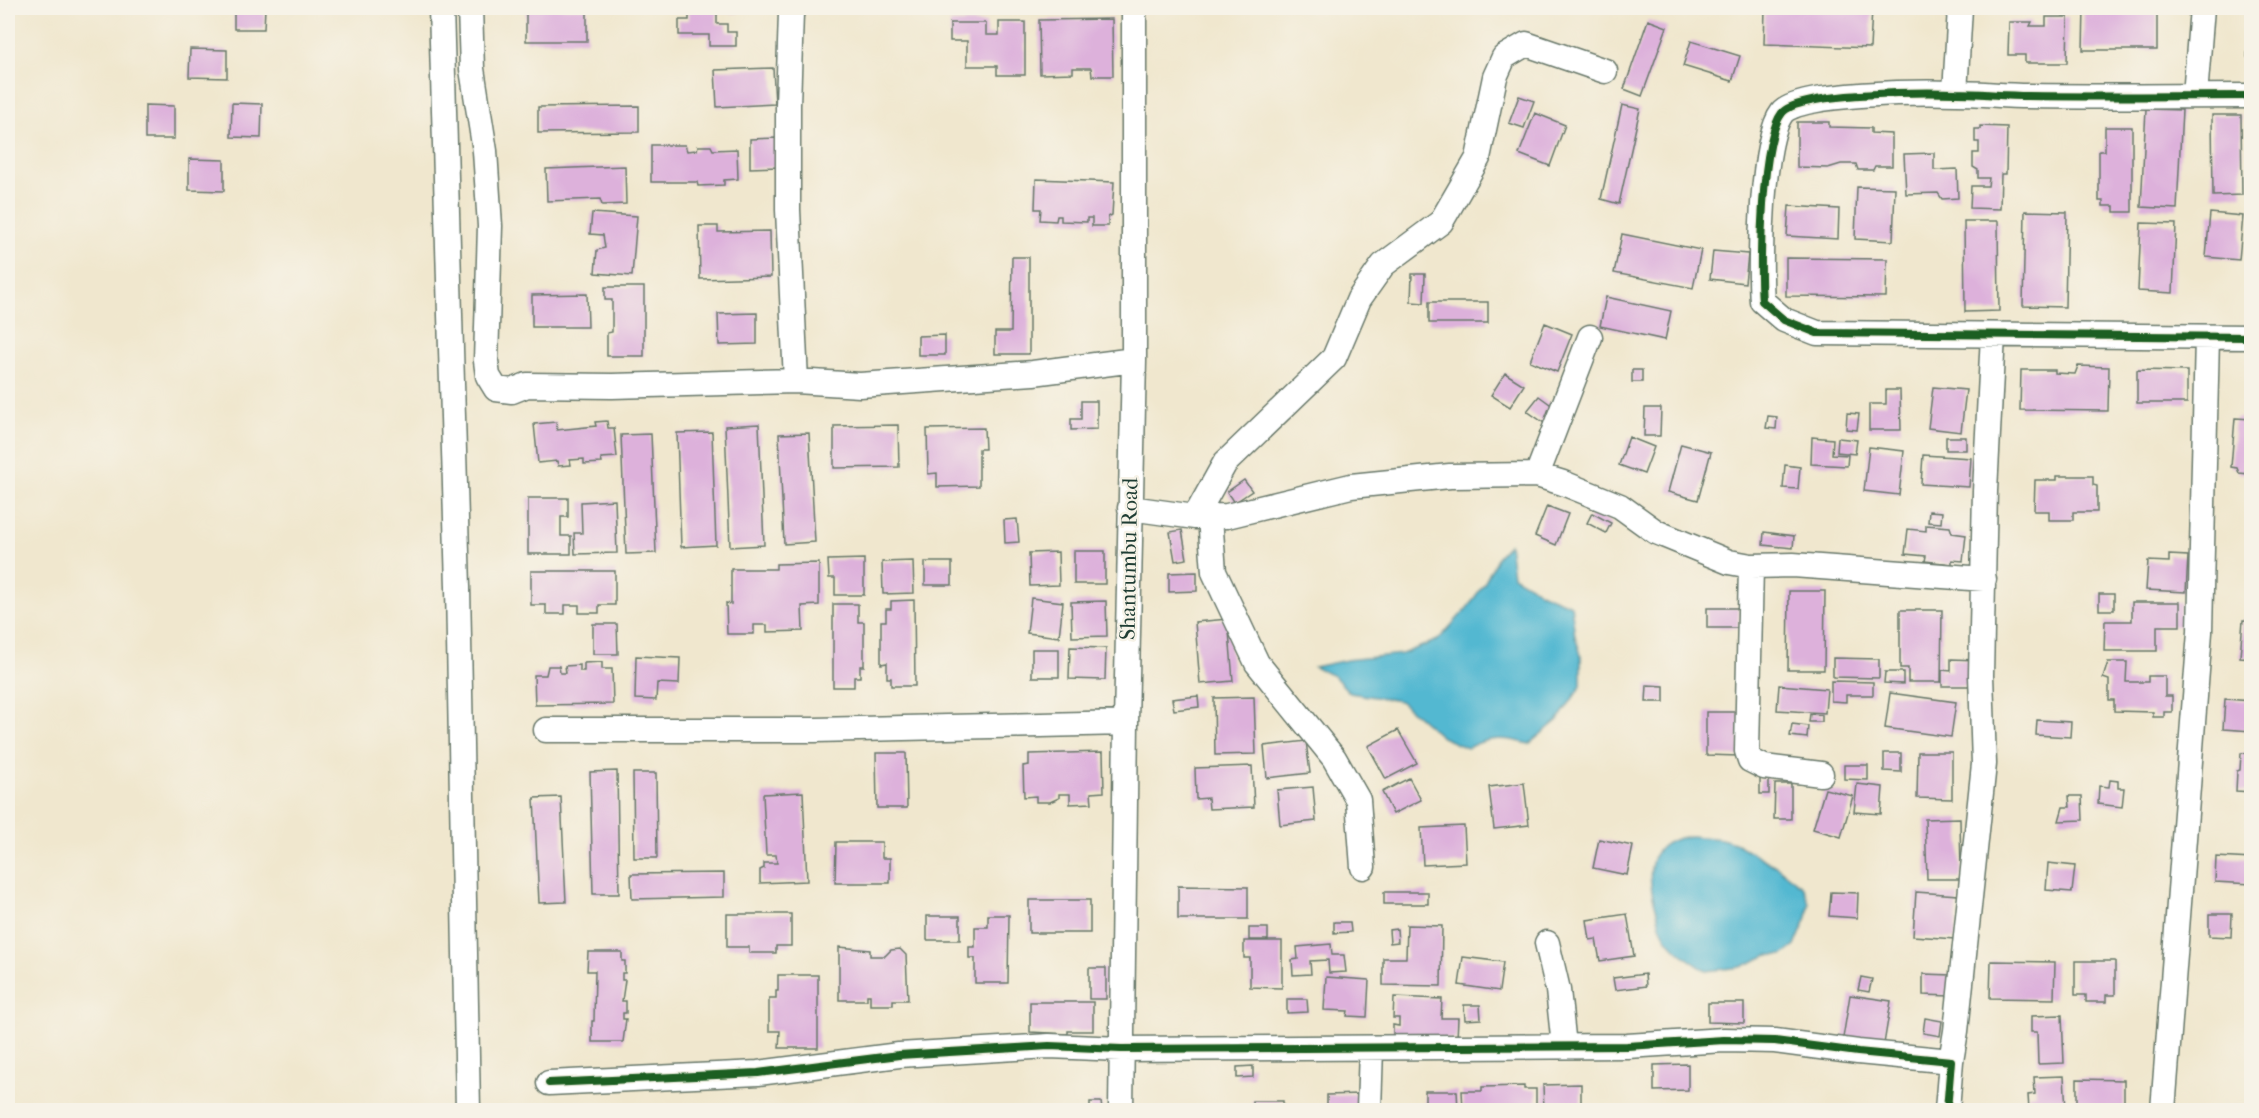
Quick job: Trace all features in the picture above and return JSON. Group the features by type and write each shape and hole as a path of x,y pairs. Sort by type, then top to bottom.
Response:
{"street":[{"path":"441,8 458,587 468,1110"},
{"path":"470,8 472,69 485,151 490,225 486,361 488,376 496,389 512,390 527,385 612,386 796,381 860,385 1033,373 1134,360"},
{"path":"794,8 791,13 788,105 788,210 796,381"},
{"name":"Shantumbu Road","path":"1121,1110 1134,360 1134,8"},
{"path":"1955,93 1960,8"},
{"path":"2195,96 2202,8"},
{"path":"1363,867 1358,800 1334,758 1257,663 1214,573 1203,517 1225,463 1334,358 1359,299 1383,265 1441,222 1478,158 1495,77 1504,57 1526,44 1605,72"},
{"path":"2252,96 2024,96 1955,93 1858,96 1806,101 1792,105 1783,111 1775,125 1770,152 1759,268 1761,301 1784,320 1817,333 2252,338"},
{"path":"1947,1110 1984,764 1981,675 1985,491 1994,335"},
{"path":"1537,475 1590,337"},
{"path":"2163,1110 2200,632 2207,337"},
{"path":"1130,508 1203,517 1227,516 1351,486 1450,476 1537,475 1620,506 1656,532 1729,561 1750,566 1793,565 1984,579"},
{"path":"1750,566 1747,751 1750,760 1764,767 1821,774"},
{"path":"546,730 815,730 1126,723"},
{"path":"1547,943 1558,990 1564,1046"},
{"path":"549,1083 758,1073 899,1055 1049,1046 1121,1049 1627,1046 1724,1040 1775,1041 1858,1052 1951,1060"},
{"path":"1369,1110 1371,1048"}],"water":[{"path":"1509,544 1513,576 1542,593 1571,605 1575,636 1581,655 1581,686 1558,720 1529,744 1497,739 1467,748 1442,737 1400,701 1350,693 1334,676 1314,667 1347,660 1402,654 1438,640 1468,607 1484,584 1498,556"},
{"path":"1691,836 1722,839 1737,844 1777,867 1803,887 1809,903 1807,917 1795,946 1783,955 1768,955 1741,967 1706,971 1675,948 1660,925 1651,882 1651,870 1653,860 1665,844"}],"building":[{"path":"143,8 183,8 183,10 144,11"},
{"path":"234,8 265,8 264,29 234,29"},
{"path":"526,8 587,8 587,41 526,41"},
{"path":"711,8 738,8 738,13 717,13 717,24 727,24 727,32 736,32 736,46 709,46 709,35 679,35 679,20 689,20 689,10 711,10"},
{"path":"1765,8 1872,8 1870,48 1764,44"},
{"path":"2084,8 2157,8 2157,50 2083,50"},
{"path":"2046,17 2068,17 2067,63 2025,63 2025,55 2008,55 2009,22 2032,22 2030,26 2046,26"},
{"path":"1112,19 1113,76 1092,76 1091,68 1073,68 1073,73 1040,74 1039,20"},
{"path":"1648,20 1667,27 1642,96 1624,89"},
{"path":"999,22 1025,22 1025,75 997,75 997,66 967,66 967,41 950,41 950,23 986,23 986,35 999,35"},
{"path":"2248,30 2252,30 2252,57 2247,57"},
{"path":"1691,41 1740,56 1732,81 1683,66"},
{"path":"190,49 227,50 227,78 189,77"},
{"path":"773,68 775,104 717,107 715,70"},
{"path":"1519,96 1534,101 1524,128 1509,123"},
{"path":"232,103 262,104 261,138 231,137"},
{"path":"145,105 174,106 174,139 145,139"},
{"path":"1622,105 1640,109 1619,204 1601,199"},
{"path":"639,106 639,132 538,133 538,107"},
{"path":"2146,109 2182,110 2177,209 2141,207"},
{"path":"1535,113 1565,125 1550,166 1519,154"},
{"path":"2212,115 2241,115 2242,195 2213,196"},
{"path":"1797,122 1829,122 1829,127 1871,128 1871,133 1892,134 1892,166 1875,166 1873,170 1858,170 1856,164 1841,164 1828,168 1797,167"},
{"path":"1980,126 2007,127 2006,174 2001,174 2000,209 1970,208 1971,186 1988,186 1989,178 1978,178 1978,170 1973,167 1973,153 1979,153 1979,142 1975,142 1975,129 1980,129"},
{"path":"2105,127 2132,127 2132,212 2114,212 2114,206 2103,206 2103,201 2099,201 2099,151 2105,151"},
{"path":"779,138 780,167 750,168 750,139"},
{"path":"651,145 685,145 687,151 697,150 698,146 711,146 713,150 737,149 738,179 724,180 724,185 698,186 697,182 651,182"},
{"path":"1934,153 1934,170 1957,169 1958,198 1942,199 1938,193 1906,194 1904,154"},
{"path":"189,159 224,160 224,191 189,190"},
{"path":"625,166 626,204 602,205 600,199 547,201 546,169"},
{"path":"1036,179 1114,182 1112,215 1108,217 1108,226 1092,226 1092,218 1087,218 1087,222 1061,221 1061,216 1057,216 1056,221 1040,220 1041,209 1035,209"},
{"path":"1857,187 1895,188 1893,241 1855,239"},
{"path":"1789,206 1839,209 1838,239 1787,236"},
{"path":"2025,211 2067,212 2065,307 2023,306"},
{"path":"592,213 637,216 632,276 595,273 597,250 605,248 603,235 590,234"},
{"path":"2210,213 2243,216 2239,260 2206,257"},
{"path":"1964,221 1998,221 1999,311 1965,312"},
{"path":"2141,223 2176,224 2173,293 2138,291"},
{"path":"699,226 718,226 718,232 770,231 771,277 700,279"},
{"path":"1622,234 1701,250 1693,288 1614,273"},
{"path":"1713,251 1748,254 1745,283 1710,279"},
{"path":"1012,257 1029,257 1029,354 995,354 995,332 1011,332"},
{"path":"1786,258 1887,259 1886,297 1786,296"},
{"path":"1412,274 1425,274 1424,303 1411,302"},
{"path":"605,287 644,287 644,356 607,356 607,333 612,332 612,300 605,300"},
{"path":"587,294 588,327 532,327 532,295"},
{"path":"1606,297 1671,311 1665,340 1600,326"},
{"path":"1429,302 1488,302 1488,323 1429,323"},
{"path":"757,313 757,344 719,345 718,314"},
{"path":"1545,323 1572,334 1557,372 1530,361"},
{"path":"945,335 945,355 918,355 918,336"},
{"path":"2078,366 2109,367 2108,411 2020,410 2021,370 2055,370 2055,373 2075,374"},
{"path":"1632,370 1642,370 1642,382 1632,382"},
{"path":"2137,370 2187,371 2187,403 2137,403"},
{"path":"1505,373 1524,385 1510,407 1491,395"},
{"path":"1933,387 1966,390 1961,432 1928,428"},
{"path":"1886,390 1900,390 1901,430 1869,430 1869,404 1886,404"},
{"path":"1539,396 1558,410 1547,425 1527,411"},
{"path":"1081,401 1097,401 1097,429 1071,430 1071,419 1081,419"},
{"path":"1645,408 1661,408 1660,436 1644,436"},
{"path":"1847,413 1859,414 1857,430 1846,429"},
{"path":"1768,416 1777,417 1776,429 1766,428"},
{"path":"2235,418 2252,419 2252,471 2249,474 2239,473 2237,468 2231,467"},
{"path":"607,421 608,428 614,428 617,457 601,458 602,463 584,464 584,459 570,460 571,465 558,466 557,461 538,463 534,424 556,422 557,430 596,426 595,422"},
{"path":"759,424 764,545 730,547 725,426"},
{"path":"898,425 899,467 834,468 834,426"},
{"path":"984,428 985,449 979,449 979,486 937,487 937,473 928,474 927,429"},
{"path":"712,432 716,545 681,547 677,433"},
{"path":"809,433 815,542 784,544 779,434"},
{"path":"651,434 656,553 626,554 621,435"},
{"path":"1629,437 1654,447 1644,474 1619,465"},
{"path":"1812,437 1833,439 1832,454 1848,455 1847,466 1811,464"},
{"path":"1946,437 1966,437 1966,450 1946,450"},
{"path":"1838,438 1857,440 1855,454 1837,452"},
{"path":"1681,444 1711,452 1698,500 1668,492"},
{"path":"1869,447 1904,451 1899,495 1864,491"},
{"path":"1923,455 1971,458 1969,487 1921,484"},
{"path":"1785,465 1800,467 1798,489 1783,488"},
{"path":"2057,476 2093,476 2093,485 2097,486 2097,512 2073,512 2073,520 2049,520 2049,511 2034,511 2035,480 2057,480"},
{"path":"1244,480 1252,491 1234,503 1227,492"},
{"path":"528,498 568,498 568,517 561,517 561,536 571,536 571,554 528,554"},
{"path":"615,500 617,553 575,554 574,533 582,533 581,502"},
{"path":"1547,506 1568,514 1556,545 1535,536"},
{"path":"1929,511 1942,512 1941,523 1928,522"},
{"path":"1592,513 1611,523 1606,533 1587,523"},
{"path":"1017,519 1019,542 1005,543 1004,520"},
{"path":"1926,525 1950,527 1952,533 1966,535 1963,561 1952,560 1952,564 1925,561 1926,556 1905,554 1908,529 1926,531"},
{"path":"1182,530 1187,559 1175,561 1170,532"},
{"path":"1764,532 1794,536 1793,548 1763,545"},
{"path":"1074,551 1105,551 1105,584 1074,584"},
{"path":"1058,552 1059,585 1030,586 1029,553"},
{"path":"2169,555 2188,556 2186,592 2146,590 2148,561 2169,562"},
{"path":"864,559 864,595 835,595 835,578 829,578 828,560"},
{"path":"913,561 914,593 883,594 882,562"},
{"path":"925,562 952,562 952,585 925,585"},
{"path":"819,563 819,605 802,606 803,631 767,632 767,625 754,625 754,634 727,634 726,603 731,604 731,569 776,569 776,564"},
{"path":"531,571 615,571 615,605 599,605 599,613 579,613 579,605 565,605 565,614 546,614 546,605 531,605"},
{"path":"1197,572 1197,591 1169,592 1169,573"},
{"path":"1789,591 1825,591 1824,670 1788,670"},
{"path":"2099,594 2114,594 2114,610 2099,610"},
{"path":"1031,598 1063,602 1059,637 1027,633"},
{"path":"914,600 915,686 891,686 891,678 887,678 887,663 881,664 881,621 886,621 886,609 891,609 891,601"},
{"path":"1106,601 1107,636 1072,637 1071,602"},
{"path":"2132,602 2180,602 2180,626 2157,626 2157,651 2104,651 2105,621 2132,621"},
{"path":"833,604 858,604 858,622 864,622 864,666 860,666 860,677 854,677 854,687 833,687"},
{"path":"1707,608 1739,608 1738,628 1707,628"},
{"path":"1900,610 1942,610 1941,682 1908,682 1908,668 1900,668"},
{"path":"1228,619 1233,681 1200,684 1195,622"},
{"path":"2243,620 2252,621 2252,658 2240,657"},
{"path":"593,624 617,624 618,654 593,654"},
{"path":"1070,647 1106,648 1105,680 1069,679"},
{"path":"1032,649 1059,649 1059,677 1032,677"},
{"path":"636,656 680,658 679,684 657,683 656,700 635,699"},
{"path":"1833,658 1879,659 1879,678 1833,677"},
{"path":"1951,659 1977,660 1976,686 1942,686 1942,670 1951,671"},
{"path":"602,662 602,669 612,669 613,704 535,705 534,675 546,675 548,666 559,666 560,673 566,673 565,666 580,665 580,671 584,671 584,663"},
{"path":"2108,662 2127,662 2126,682 2148,682 2148,676 2165,676 2165,696 2172,696 2172,712 2164,712 2164,717 2153,717 2153,712 2114,711 2114,700 2109,700 2109,680 2103,678"},
{"path":"1885,672 1903,672 1903,684 1884,683"},
{"path":"1831,681 1873,682 1873,695 1846,695 1846,702 1831,701"},
{"path":"1647,685 1664,686 1664,702 1646,702"},
{"path":"1779,685 1827,689 1825,713 1777,710"},
{"path":"1890,693 1956,702 1951,737 1885,728"},
{"path":"1198,696 1199,707 1174,710 1172,699"},
{"path":"1254,697 1256,754 1215,755 1214,698"},
{"path":"2225,699 2252,701 2252,731 2223,729"},
{"path":"1706,712 1740,712 1739,756 1706,755"},
{"path":"1810,714 1822,715 1822,722 1809,722"},
{"path":"2037,720 2071,722 2070,737 2036,735"},
{"path":"1792,724 1808,726 1807,738 1790,736"},
{"path":"1398,730 1417,763 1386,779 1368,746"},
{"path":"1306,741 1310,773 1267,778 1264,746"},
{"path":"1103,752 1104,792 1091,793 1092,803 1070,804 1070,794 1059,794 1059,798 1050,802 1036,802 1036,796 1024,797 1023,766 1029,765 1029,754"},
{"path":"1918,752 1952,752 1952,799 1917,798"},
{"path":"876,753 906,753 907,808 877,808"},
{"path":"1884,753 1901,753 1901,772 1884,771"},
{"path":"2241,753 2252,754 2252,792 2236,791"},
{"path":"1844,765 1868,765 1868,780 1844,779"},
{"path":"1252,766 1254,807 1209,809 1208,798 1196,799 1195,768"},
{"path":"617,771 619,894 593,894 590,772"},
{"path":"633,773 656,773 657,858 634,858"},
{"path":"1409,778 1421,800 1393,814 1382,792"},
{"path":"1760,779 1769,779 1769,794 1760,794"},
{"path":"2110,780 2118,781 2118,788 2124,788 2122,807 2098,804 2099,786 2109,787"},
{"path":"1524,783 1529,825 1494,829 1489,787"},
{"path":"1775,784 1791,784 1791,819 1774,819"},
{"path":"1857,784 1883,787 1881,814 1854,812"},
{"path":"1313,787 1316,821 1280,825 1277,790"},
{"path":"1825,789 1853,796 1841,837 1813,829"},
{"path":"803,792 807,881 760,883 760,870 764,868 764,863 777,863 776,855 766,855 763,794"},
{"path":"2069,796 2082,796 2083,820 2059,821 2063,807 2070,807"},
{"path":"561,797 566,902 539,903 534,798"},
{"path":"1960,818 1961,879 1927,879 1925,819"},
{"path":"1464,826 1466,863 1423,865 1421,828"},
{"path":"1599,839 1633,846 1627,875 1593,868"},
{"path":"836,842 882,842 882,858 890,858 890,883 835,883"},
{"path":"2216,857 2252,859 2252,884 2215,882"},
{"path":"2048,863 2075,866 2072,892 2046,890"},
{"path":"724,873 724,897 632,899 631,874"},
{"path":"1178,886 1248,887 1248,919 1178,919"},
{"path":"1384,892 1428,892 1428,904 1384,904"},
{"path":"1831,892 1858,893 1857,918 1829,916"},
{"path":"1916,892 1958,895 1955,939 1913,936"},
{"path":"1029,900 1090,900 1090,933 1029,933"},
{"path":"727,914 791,914 791,946 776,946 776,953 749,953 749,947 727,947"},
{"path":"1627,914 1634,956 1600,961 1596,939 1590,940 1587,920"},
{"path":"2209,914 2232,914 2231,937 2209,936"},
{"path":"988,915 1009,915 1008,983 975,983 975,958 969,958 969,947 975,947 975,927 988,927"},
{"path":"927,916 960,916 960,940 927,940"},
{"path":"1334,922 1350,922 1351,932 1334,933"},
{"path":"1407,925 1442,926 1441,986 1383,985 1383,958 1406,958"},
{"path":"1249,928 1268,928 1268,940 1249,940"},
{"path":"1397,929 1398,942 1390,943 1389,930"},
{"path":"1244,941 1282,941 1282,988 1250,987 1250,958 1244,958"},
{"path":"1331,944 1332,955 1344,955 1346,972 1329,973 1328,960 1310,961 1311,974 1293,975 1292,960 1298,959 1297,947"},
{"path":"839,947 870,950 870,956 885,956 891,950 900,949 906,955 908,1000 893,1000 893,1005 870,1005 870,995 867,995 867,1000 839,1000"},
{"path":"588,952 622,952 625,973 622,973 622,980 625,980 622,1001 626,1001 626,1013 623,1013 623,1019 626,1019 623,1042 592,1042 595,971 587,971"},
{"path":"1463,957 1503,962 1499,991 1459,985"},
{"path":"1991,961 2055,962 2054,999 1990,998"},
{"path":"2075,961 2115,961 2115,995 2106,995 2106,1002 2086,1002 2086,995 2075,995"},
{"path":"1089,968 1106,968 1106,999 1089,999"},
{"path":"1645,974 1646,986 1615,990 1613,978"},
{"path":"1923,974 1952,975 1951,996 1923,995"},
{"path":"778,975 818,975 818,1048 779,1048 780,1031 769,1031 769,998 776,998"},
{"path":"1326,977 1369,980 1367,1017 1347,1016 1348,1011 1324,1010"},
{"path":"1861,977 1872,979 1869,992 1858,990"},
{"path":"1850,995 1891,1001 1884,1044 1843,1038"},
{"path":"1394,997 1442,999 1441,1018 1458,1018 1457,1039 1393,1037 1393,1025 1399,1026 1399,1018 1393,1018"},
{"path":"1287,999 1307,999 1308,1012 1287,1013"},
{"path":"1030,1002 1093,1002 1093,1031 1068,1031 1068,1034 1030,1032"},
{"path":"1708,1003 1744,1003 1744,1023 1708,1022"},
{"path":"1464,1005 1480,1005 1481,1019 1465,1020"},
{"path":"2062,1015 2064,1063 2038,1064 2037,1032 2031,1032 2031,1016"},
{"path":"1925,1018 1942,1021 1940,1036 1923,1033"},
{"path":"1688,1064 1688,1090 1654,1091 1654,1065"},
{"path":"1253,1066 1253,1077 1237,1078 1237,1067"},
{"path":"2064,1076 2066,1110 2029,1110 2028,1095 2035,1094 2034,1077"},
{"path":"2077,1079 2124,1080 2124,1110 2077,1109"},
{"path":"1581,1084 1581,1110 1544,1110 1543,1085"},
{"path":"1524,1086 1524,1089 1536,1089 1536,1110 1463,1110 1462,1091 1482,1091 1482,1087"},
{"path":"1425,1091 1457,1091 1458,1110 1425,1110"},
{"path":"1359,1094 1360,1110 1327,1110 1327,1095"},
{"path":"1252,1101 1283,1101 1283,1110 1252,1110"},
{"path":"1090,1102 1101,1102 1102,1110 1090,1110"},
{"path":"543,1108 617,1108 617,1110 543,1110"}],"cycle path":[{"path":"2252,96 2019,96 1918,93 1836,97 1793,106 1782,113 1775,127 1770,149 1763,204 1761,260 1762,301 1784,320 1817,333 2252,337"},
{"path":"549,1083 758,1073 899,1055 1049,1046 1121,1049 1627,1046 1724,1040 1775,1041 1951,1061 1947,1110"}]}
